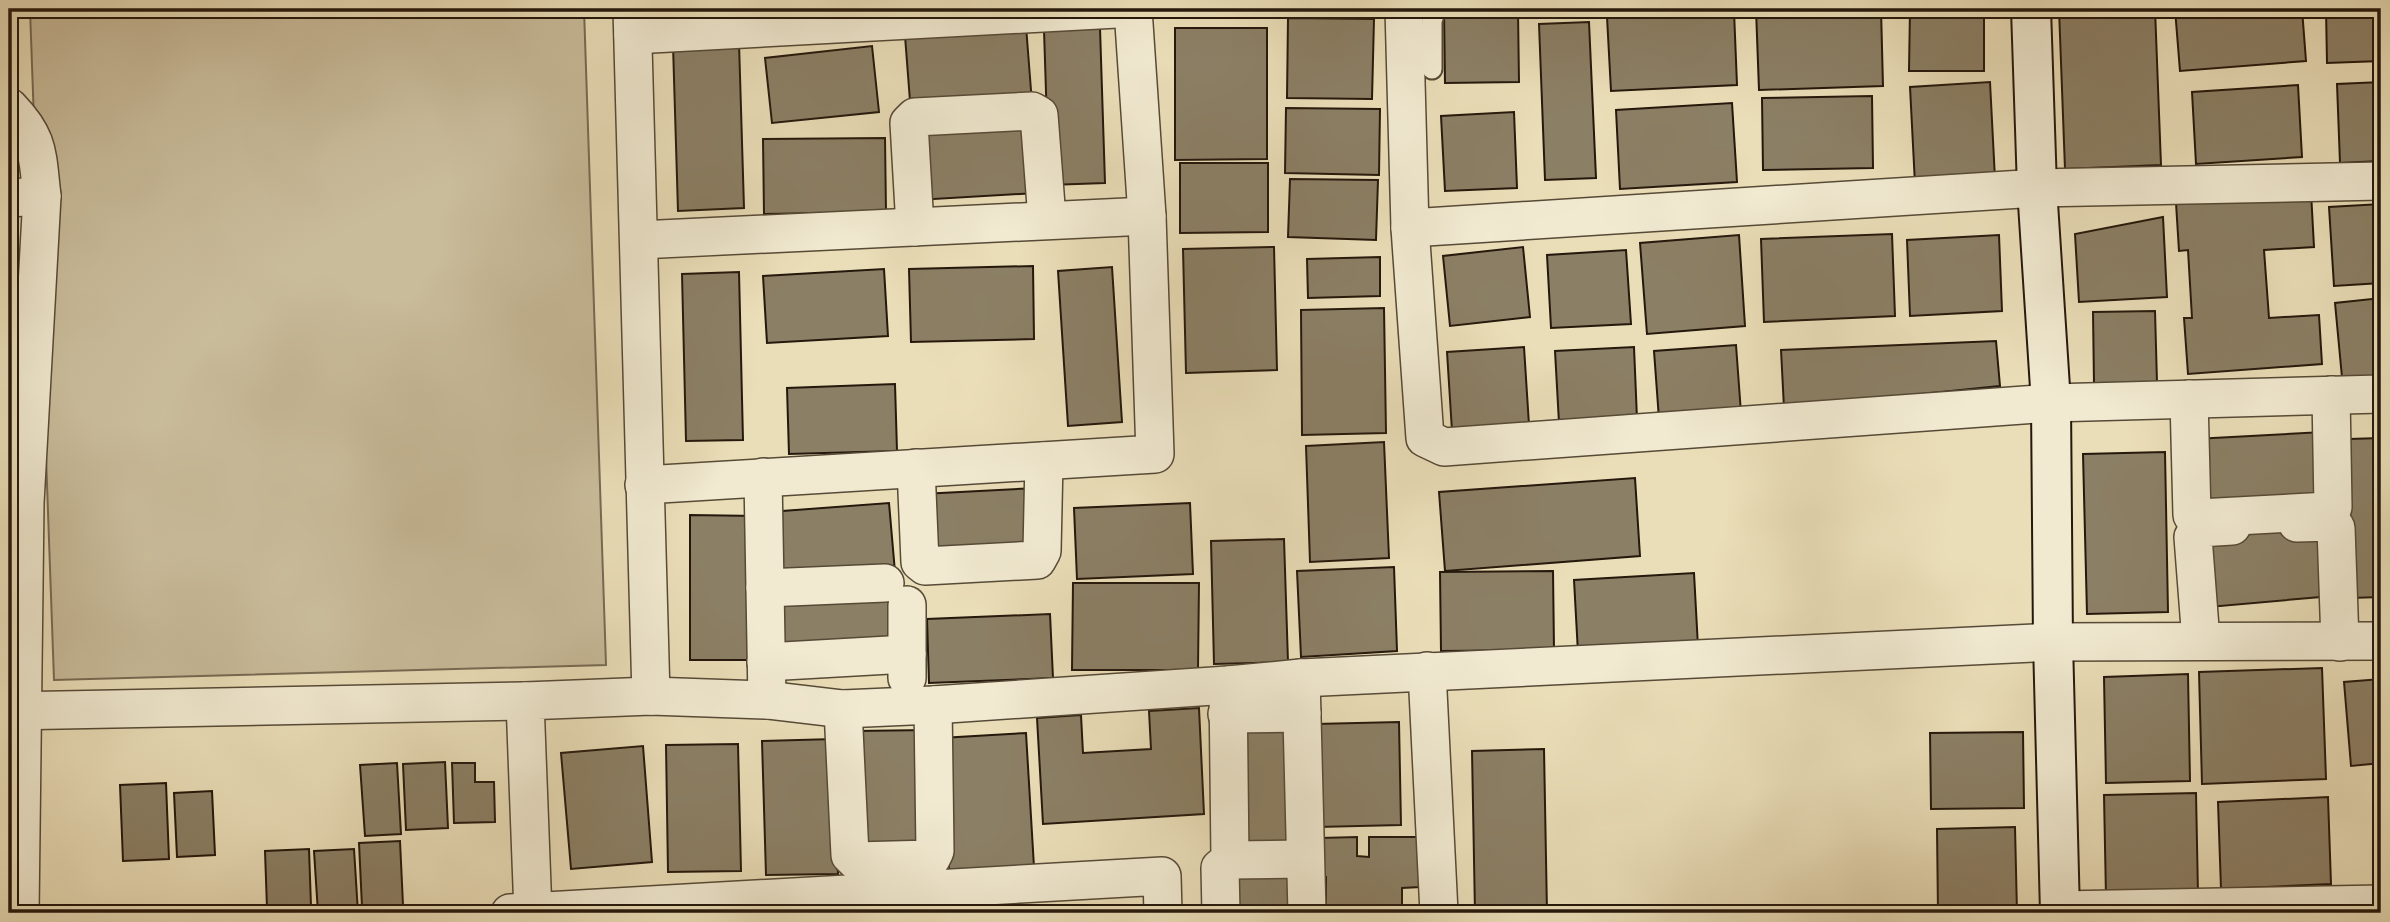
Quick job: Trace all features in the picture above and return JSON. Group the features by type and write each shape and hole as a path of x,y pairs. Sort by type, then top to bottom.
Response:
{"street":[{"path":"651,696 633,22 1117,9"},
{"path":"644,485 763,488 1044,471 1155,454 1147,216 1133,9"},
{"path":"1404,9 1410,228 1425,438 1444,447 2050,403 2381,394"},
{"path":"2031,9 2037,188 2050,403 2060,912 2381,904"},
{"path":"9,107 24,122 37,146 25,197 17,503 16,711 20,913"},
{"path":"915,227 909,123 915,117 1032,111 1039,115 1047,219"},
{"path":"1410,228 2037,188 2381,181"},
{"path":"639,240 1147,216"},
{"path":"2189,399 2192,515 2199,518 2329,512 2333,507 2331,395"},
{"path":"908,479 920,562 925,566 1037,560 1041,556 1044,471"},
{"path":"902,539 908,479"},
{"path":"763,488 767,700"},
{"path":"2201,642 2193,537 2199,528 2332,522 2336,528 2340,642"},
{"path":"765,588 896,594 907,654 925,711 935,851 931,859 901,875 856,861 850,855 844,717"},
{"path":"16,711 651,696 767,700 844,717 925,711 1302,696 1427,671 2053,642 2381,641"},
{"path":"766,662 907,654"},
{"path":"1427,671 1439,913"},
{"path":"1302,696 1307,913"},
{"path":"1228,700 1230,860"},
{"path":"525,701 525,913 901,875 1162,876 1163,913"},
{"path":"1221,913 1220,868 1230,860 1304,859"}],"lane":[{"path":"1432,69 1432,21 1436,9"}],"shaded area":[{"path":"30,9 584,9 606,665 54,680"}],"building":[{"path":"1170,9 1260,9 1260,12 1170,17"},
{"path":"1756,9 1881,9 1883,86 1759,90"},
{"path":"1910,9 1984,9 1984,71 1909,71"},
{"path":"2059,9 2155,9 2161,165 2065,169"},
{"path":"2175,9 2302,9 2306,61 2180,71"},
{"path":"2326,9 2381,9 2381,61 2327,63"},
{"path":"1444,11 1518,11 1519,82 1445,83"},
{"path":"1734,11 1737,85 1611,91 1607,17"},
{"path":"1288,18 1374,19 1372,99 1287,98"},
{"path":"1589,22 1596,178 1545,180 1539,24"},
{"path":"1026,26 1032,103 911,114 905,36"},
{"path":"1100,28 1105,183 1049,185 1044,30"},
{"path":"1175,28 1267,28 1267,159 1175,160"},
{"path":"739,43 744,208 678,211 673,45"},
{"path":"872,46 879,112 772,123 765,58"},
{"path":"1990,82 1995,179 1915,184 1910,87"},
{"path":"2381,82 2381,161 2340,163 2337,84"},
{"path":"2298,85 2302,157 2196,164 2192,92"},
{"path":"1872,96 1873,168 1763,170 1762,98"},
{"path":"1732,103 1737,182 1620,189 1616,110"},
{"path":"1286,108 1380,109 1379,175 1285,173"},
{"path":"1514,112 1517,188 1445,191 1441,116"},
{"path":"1033,116 1036,193 917,200 914,122"},
{"path":"885,138 886,212 764,214 763,139"},
{"path":"1180,163 1268,163 1268,232 1180,233"},
{"path":"1290,179 1378,180 1376,240 1288,237"},
{"path":"2311,192 2314,247 2264,250 2269,318 2319,315 2322,364 2188,374 2184,318 2192,318 2188,250 2179,251 2176,203"},
{"path":"2381,204 2381,283 2334,286 2329,207"},
{"path":"2163,217 2167,297 2079,302 2075,234"},
{"path":"1892,234 1895,316 1764,322 1761,239"},
{"path":"1739,235 1745,326 1647,334 1640,243"},
{"path":"1999,235 2002,311 1910,316 1907,240"},
{"path":"1274,247 1277,370 1186,373 1183,249"},
{"path":"1523,247 1530,317 1450,326 1443,256"},
{"path":"1626,250 1631,324 1551,328 1547,255"},
{"path":"1380,257 1380,296 1308,298 1307,259"},
{"path":"1033,266 1034,339 911,342 909,269"},
{"path":"1112,267 1122,422 1068,426 1058,271"},
{"path":"884,269 888,336 767,343 763,276"},
{"path":"739,272 743,440 686,441 682,274"},
{"path":"2381,298 2381,384 2343,388 2335,303"},
{"path":"1384,308 1386,433 1302,435 1301,310"},
{"path":"2155,311 2157,383 2094,384 2093,312"},
{"path":"1996,341 2000,386 1784,408 1781,350"},
{"path":"1736,345 1741,413 1659,419 1654,351"},
{"path":"1524,347 1529,425 1452,431 1447,352"},
{"path":"1634,347 1637,419 1559,423 1555,351"},
{"path":"895,384 897,451 789,454 787,388"},
{"path":"2323,432 2327,504 2197,512 2195,439"},
{"path":"2381,438 2381,597 2350,598 2349,439"},
{"path":"1384,442 1389,558 1310,562 1306,446"},
{"path":"2165,452 2168,612 2087,614 2083,454"},
{"path":"1635,478 1640,556 1445,571 1439,492"},
{"path":"1036,488 1039,554 926,561 922,494"},
{"path":"889,503 895,572 773,579 769,512"},
{"path":"1190,503 1193,574 1077,579 1074,508"},
{"path":"690,515 757,516 757,660 690,660"},
{"path":"2332,528 2332,596 2209,607 2197,536"},
{"path":"1284,539 1288,662 1214,664 1211,541"},
{"path":"1394,567 1397,651 1301,657 1297,571"},
{"path":"1553,571 1554,650 1441,651 1440,572"},
{"path":"1694,573 1698,647 1578,653 1574,580"},
{"path":"1073,583 1199,583 1198,670 1072,670"},
{"path":"898,598 897,651 781,656 779,601"},
{"path":"1050,614 1053,678 929,683 927,619"},
{"path":"2322,668 2326,779 2202,784 2199,672"},
{"path":"2188,674 2190,781 2106,783 2104,677"},
{"path":"2381,679 2381,763 2351,766 2344,682"},
{"path":"1199,708 1204,814 1043,824 1037,718 1081,715 1083,753 1151,749 1149,711"},
{"path":"1235,717 1295,717 1299,851 1239,854"},
{"path":"1399,722 1401,825 1317,827 1315,724"},
{"path":"929,730 930,853 856,857 854,731"},
{"path":"2023,732 2024,808 1931,809 1930,733"},
{"path":"1026,733 1034,867 949,872 941,738"},
{"path":"834,739 838,874 766,875 762,741"},
{"path":"738,744 741,871 668,872 666,745"},
{"path":"643,746 652,862 571,869 561,753"},
{"path":"1544,749 1547,913 1475,913 1472,751"},
{"path":"445,762 448,828 406,830 403,764"},
{"path":"397,763 401,834 365,836 360,765"},
{"path":"452,763 475,763 475,782 494,782 495,822 454,823"},
{"path":"166,783 169,859 123,861 120,785"},
{"path":"212,791 215,855 177,857 174,793"},
{"path":"2196,793 2198,894 2106,897 2104,795"},
{"path":"2328,797 2331,884 2221,889 2218,802"},
{"path":"2015,827 2017,913 1938,913 1937,829"},
{"path":"1357,837 1357,856 1369,857 1369,837 1420,837 1420,887 1402,888 1402,912 1420,913 1326,913 1326,877 1320,877 1320,838"},
{"path":"400,841 403,905 362,907 359,843"},
{"path":"309,849 311,906 267,908 265,851"},
{"path":"354,849 358,913 318,913 314,851"},
{"path":"1296,864 1299,913 1228,913 1226,868"},
{"path":"1129,907 1129,913 1024,913"}]}
